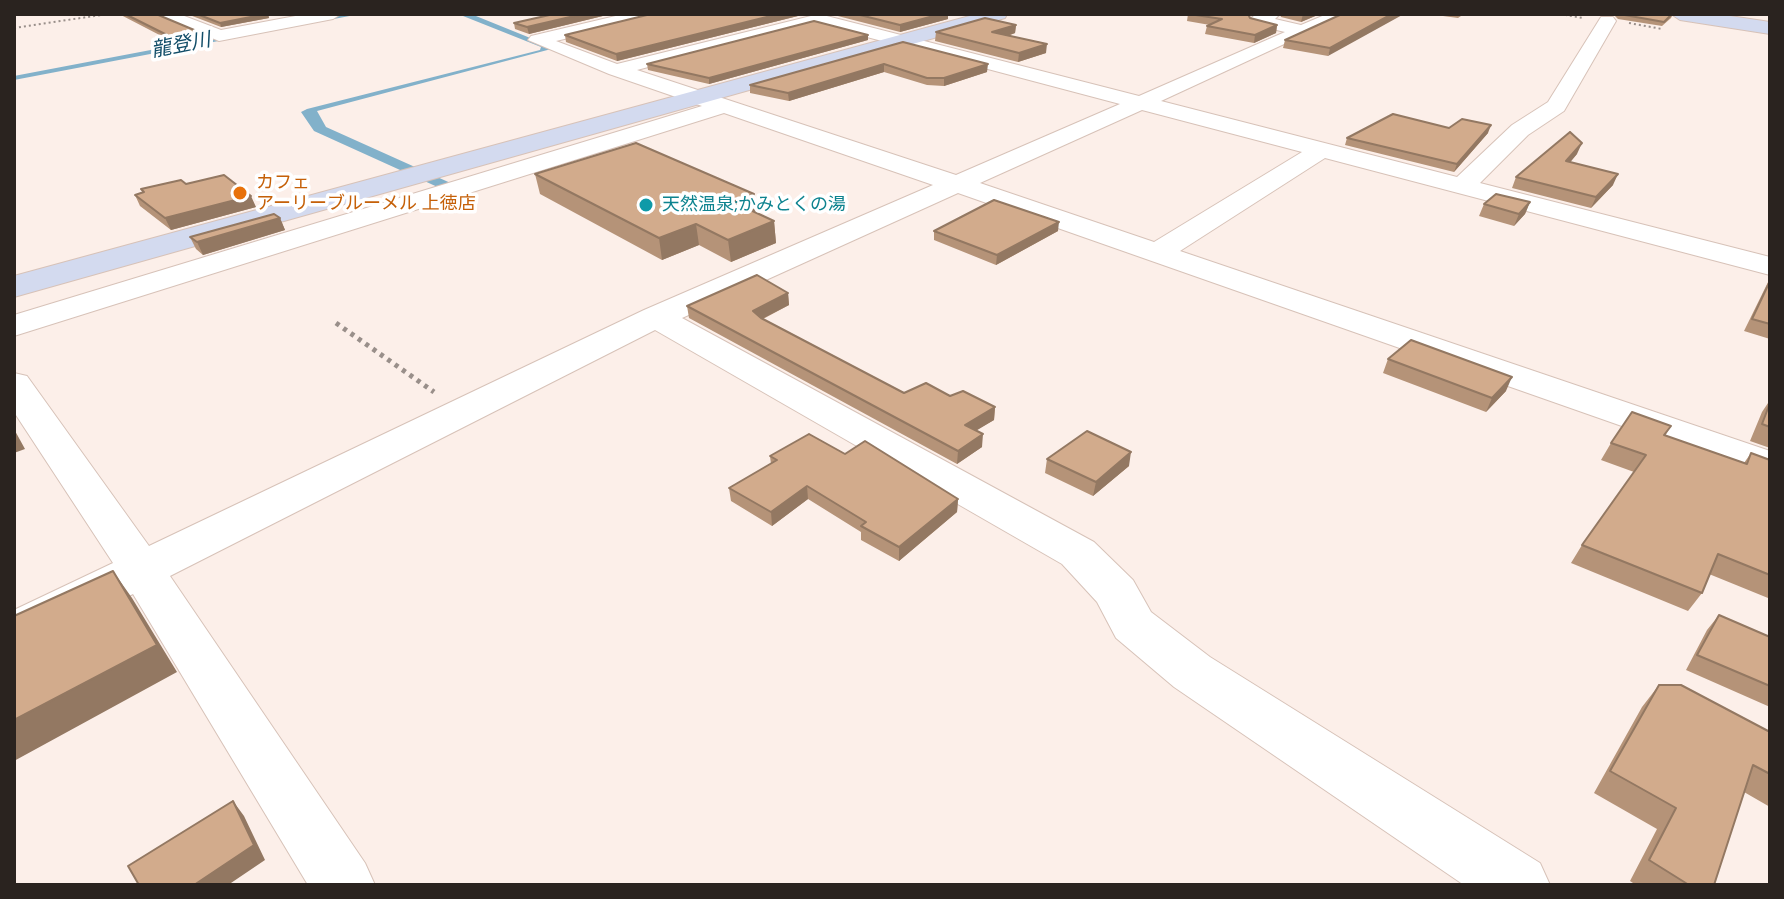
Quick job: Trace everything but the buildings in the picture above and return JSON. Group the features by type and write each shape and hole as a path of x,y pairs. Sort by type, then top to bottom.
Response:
{"street":[{"path":"164,14 219,36 333,14"},
{"path":"645,14 537,40 616,70 954,183 1770,465"},
{"path":"14,326 898,42 998,14"},
{"path":"1272,14 1257,20 1304,31"},
{"path":"14,632 656,317 954,183 1146,103 1341,14"},
{"path":"1680,14 1770,28"},
{"path":"616,70 814,16 898,42 1146,103 1770,266"},
{"path":"182,22 212,17"},
{"path":"1462,186 1520,130 1556,106 1607,21"},
{"path":"704,47 758,64"},
{"path":"14,287 712,102"},
{"path":"1157,253 1323,149"},
{"path":"656,317 1078,553 1116,592 1133,625 1192,672 1518,885"},
{"path":"21,406 141,569 343,885"}],"path":[{"path":"14,28 101,15"},
{"path":"336,323 462,412"}],"water":[{"name":"龍登川","path":"340,14 360,14 14,80 14,76"},
{"path":"458,14 471,14 555,48 317,111 326,127 455,185 442,189 314,131 301,112 307,109 540,50 541,47"}],"place":[{"name":"カフェ アーリーブルーメル 上徳店","path":"240,193"},
{"name":"天然温泉;かみとくの湯","path":"646,205"}]}
